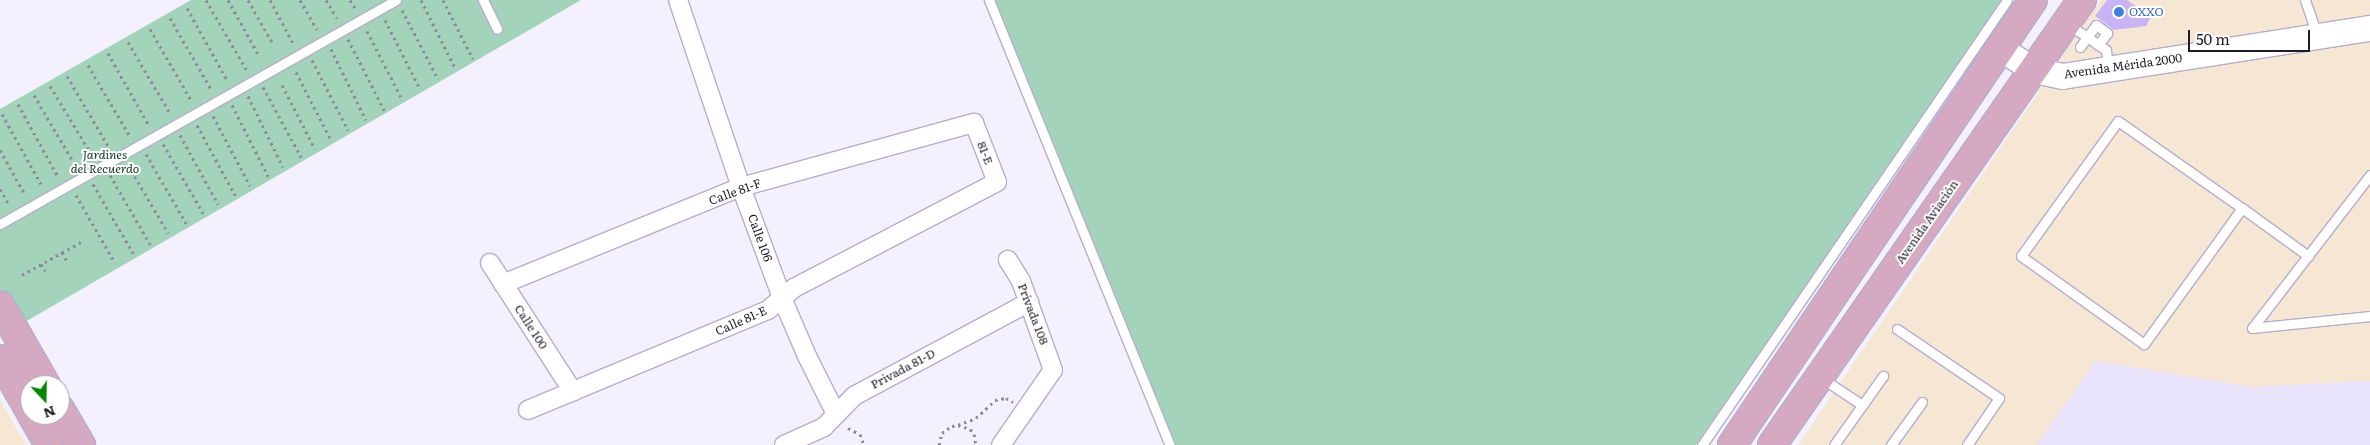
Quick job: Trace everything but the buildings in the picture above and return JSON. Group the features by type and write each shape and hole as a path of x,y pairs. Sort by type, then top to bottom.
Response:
{"main road":[{"path":"1732,445 2034,0"},
{"name":"Avenida Aviación","path":"1772,445 2034,70 2077,30 2082,0"},
{"name":"Avenida Mérida 2000","path":"2000,48 2034,70 2062,76 2370,28"},
{"path":"0,305 40,375"},
{"path":"0,359 20,394"},
{"path":"38,425 49,445"},
{"path":"69,425 81,445"}],"street":[{"name":"Calle 106","path":"678,0 782,298 807,356 836,414"},
{"name":"Calle 81-F","path":"503,284 742,187 974,123"},
{"name":"81-E","path":"974,123 997,182"},
{"name":"Calle 81-E","path":"528,410 768,310 794,288 997,182"},
{"name":"Privada 108","path":"1001,445 1053,370 1021,281 1008,260"},
{"name":"Calle 100","path":"490,263 573,392"},
{"name":"Privada 81-D","path":"784,445 824,427 854,396 1029,302"}],"lane":[{"path":"0,224 396,0"},
{"path":"484,0 497,29"},
{"path":"989,0 1170,445"},
{"path":"1702,445 2007,0"},
{"path":"2305,0 2318,36"},
{"path":"2077,30 2096,25 2107,33 2098,45"},
{"path":"2077,30 2106,50 2108,68"},
{"path":"2077,30 2080,47"},
{"path":"2242,208 2144,344 2021,256 2118,121 2242,208 2308,256"},
{"path":"2370,175 2252,328 2370,316"},
{"path":"1897,328 1999,398 1967,445"},
{"path":"1834,445 1882,376"},
{"path":"1820,377 1862,406"},
{"path":"1891,445 1922,402"}],"path":[{"path":"206,0 246,69"},
{"path":"228,0 258,54"},
{"path":"248,0 273,44"},
{"path":"270,0 294,43"},
{"path":"300,0 317,30"},
{"path":"326,0 337,18"},
{"path":"350,0 355,8"},
{"path":"420,0 455,68"},
{"path":"443,0 472,58"},
{"path":"187,8 227,80"},
{"path":"402,10 438,79"},
{"path":"170,18 211,89"},
{"path":"384,20 420,89"},
{"path":"150,29 191,100"},
{"path":"366,30 402,99"},
{"path":"348,39 384,110"},
{"path":"128,42 169,112"},
{"path":"331,49 366,120"},
{"path":"108,53 148,124"},
{"path":"312,60 348,130"},
{"path":"88,65 129,135"},
{"path":"296,72 331,140"},
{"path":"67,76 108,146"},
{"path":"282,85 315,149"},
{"path":"50,86 92,155"},
{"path":"263,87 301,157"},
{"path":"34,95 75,165"},
{"path":"248,96 283,167"},
{"path":"18,104 57,175"},
{"path":"232,105 268,176"},
{"path":"2,114 41,184"},
{"path":"213,115 250,186"},
{"path":"197,125 235,194"},
{"path":"179,134 218,204"},
{"path":"163,144 203,213"},
{"path":"0,150 24,193"},
{"path":"146,154 186,223"},
{"path":"127,164 168,233"},
{"path":"109,174 150,244"},
{"path":"93,183 133,253"},
{"path":"0,189 8,202"},
{"path":"75,193 115,263"},
{"path":"22,275 81,242"},
{"path":"62,252 66,260"},
{"path":"41,264 45,271"},
{"path":"939,445 942,433 952,426 976,418 995,400 1006,398 1018,405"},
{"path":"958,425 970,430 974,434 976,445"},
{"path":"848,428 860,434 864,445"}],"shaded area":[{"path":"2101,0 2370,0 2370,445 1798,445"},
{"path":"2096,361 2252,387 2370,381 2370,445 2036,445"},
{"path":"0,400 26,445 0,445"}],"green space":[{"name":"Jardines del Recuerdo","path":"191,0 581,0 18,326 0,293 0,109"},
{"path":"992,0 2003,0 1696,445 1172,445"}],"place":[{"name":"OXXO","path":"2119,12"}]}
